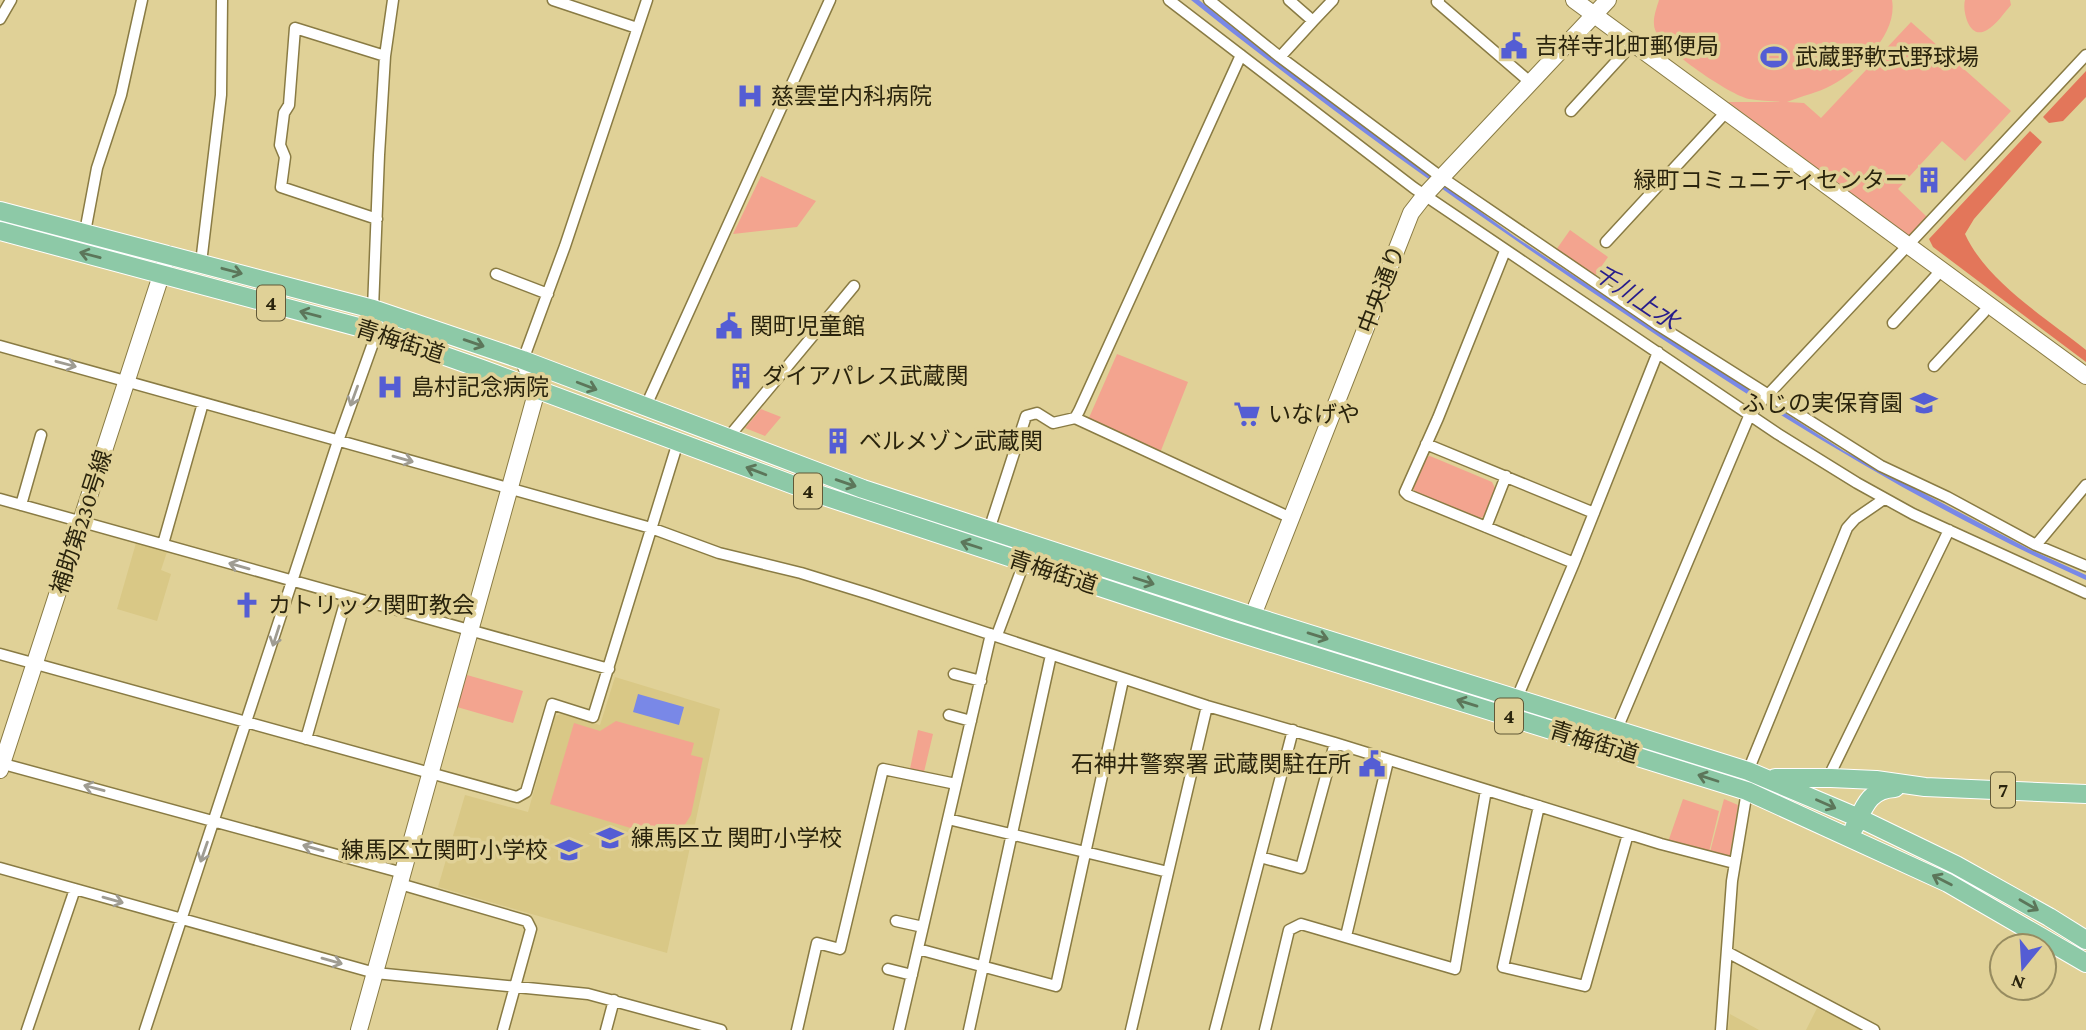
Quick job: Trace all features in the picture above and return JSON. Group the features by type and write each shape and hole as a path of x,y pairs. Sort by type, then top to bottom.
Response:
{"main road":[{"name":"青梅街道","path":"0,211 373,309 523,360 830,478 1252,616 1755,774 1859,818 1956,865 2086,940"},
{"name":"青梅街道","path":"0,230 377,332 818,494 1245,635 1747,791 1948,883 2086,963"},
{"path":"1204,621 1210,602"},
{"name":"7","path":"1755,774 1791,779 1875,780 1920,787"},
{"name":"7","path":"1851,837 1870,798 1883,789 1920,787 2086,794"}],"street":[{"path":"0,19 12,0"},
{"path":"85,232 97,169 121,95 142,0"},
{"path":"201,263 222,95 222,0"},
{"path":"373,309 385,56 393,0"},
{"path":"553,0 637,28"},
{"path":"359,1030 537,390 523,360 548,294 647,0"},
{"path":"645,408 830,0"},
{"path":"1169,0 1241,55 1433,185 1602,288 1763,398 1881,466 2036,545 2086,566"},
{"path":"1209,0 1433,185 1505,251 1778,434 1884,499 2086,593"},
{"path":"1289,0 1313,21"},
{"path":"1280,57 1333,0"},
{"path":"1439,0 1437,2 1531,82"},
{"path":"1574,0 2086,376"},
{"name":"中央通り","path":"1245,635 1406,224 1433,185 1608,0"},
{"path":"377,219 281,187 285,157 280,145 284,113 289,105 295,28 385,56"},
{"path":"1571,111 1626,51"},
{"path":"1075,418 1241,55"},
{"path":"1617,729 1750,414 2086,55"},
{"path":"1606,243 1727,111"},
{"path":"1505,251 1405,492 1574,563"},
{"name":"補助第230号線","path":"1,765 168,254"},
{"path":"496,274 548,294"},
{"path":"1893,323 1936,276"},
{"path":"727,439 854,286"},
{"path":"1934,366 1984,312"},
{"path":"145,1030 338,441 377,332"},
{"path":"0,346 651,528 719,552 801,573 994,634 1123,680 1207,706 1628,834 1734,863"},
{"path":"1517,698 1658,352"},
{"path":"163,544 203,403"},
{"path":"989,530 1026,416 1037,413 1053,423 1075,418 1291,518"},
{"path":"21,505 41,435"},
{"path":"0,654 517,797 526,792 552,704 593,717 678,442"},
{"path":"1426,444 1594,513"},
{"path":"1486,527 1506,477"},
{"path":"2036,545 2086,485"},
{"path":"0,499 609,669"},
{"path":"1755,774 1847,528 1855,519 1884,499"},
{"path":"1831,778 1833,767 1949,530"},
{"path":"899,1030 981,681 994,634 1024,563"},
{"path":"306,739 347,596"},
{"path":"969,1030 1051,655"},
{"path":"954,674 981,681"},
{"path":"918,949 1056,986 1083,851 1123,680"},
{"path":"1131,1030 1207,706"},
{"path":"948,715 971,721"},
{"path":"1215,1030 1293,730"},
{"path":"1260,857 1301,869 1335,743"},
{"path":"1346,936 1388,761"},
{"path":"1,765 215,821 527,921 531,929 503,1030"},
{"path":"797,1030 817,943 840,949 883,769 956,784"},
{"path":"1265,1030 1289,930 1301,924 1455,969 1486,790"},
{"path":"1721,1030 1734,863 1747,791"},
{"path":"1539,806 1503,967 1585,986 1628,834"},
{"path":"948,819 1168,872"},
{"path":"0,868 375,973 588,994 721,1030"},
{"path":"27,1030 75,889"},
{"path":"896,921 923,927"},
{"path":"1727,952 1874,1030"},
{"path":"888,969 912,975"},
{"path":"607,1030 614,1000"}],"shaded area":[{"path":"1659,0 1892,0 1889,26 1875,50 1865,60 1832,85 1787,102 1804,103 1821,118 1911,22 2011,111 1965,161 1942,141 1898,189 1927,217 1910,237 1728,102 1782,102 1753,100 1740,96 1698,71 1671,50 1656,32 1654,24"},
{"path":"1965,0 2010,0 2011,5 1994,25 1981,32 1971,28 1968,23"},
{"path":"2086,71 2086,97 2063,121 2049,123 2043,117"},
{"path":"2030,131 2042,142 1974,219 1965,234 1987,268 2002,283 2086,350 2086,362 1933,247 1929,239"},
{"path":"761,176 816,201 797,227 733,234"},
{"path":"1570,230 1608,257 1594,277 1556,250"},
{"path":"1117,354 1188,382 1160,453 1088,420"},
{"path":"761,409 781,417 765,436 745,428"},
{"path":"1430,456 1492,482 1495,488 1484,517 1479,518 1417,495 1413,488 1426,457"},
{"path":"136,543 167,552 161,570 171,574 157,621 117,609"},
{"path":"467,675 523,691 513,723 457,707"},
{"name":"練馬区立関町小学校","path":"615,677 720,709 667,953 438,887 465,795 528,812 555,716 561,714 600,725"},
{"path":"616,721 694,743 691,755 703,758 691,815 684,826 681,843 550,804 574,723 600,731"},
{"path":"918,730 933,734 924,772 910,769"},
{"path":"1683,799 1719,811 1709,852 1668,842"},
{"path":"1724,799 1738,805 1730,855 1727,856 1710,852"},
{"path":"1817,1008 1864,1030 1806,1030"},
{"path":"1730,1014 1759,1030 1728,1030"}],"water":[{"path":"1191,0 1199,0 1264,52 1514,236 1638,318 1844,451 2029,549 2086,575 2086,580 1906,489 1791,421 1678,349 1403,161"},
{"path":"638,694 684,707 679,725 633,712"}],"place":[{"name":"吉祥寺北町郵便局","path":"1514,46"},
{"name":"武蔵野軟式野球場","path":"1774,57"},
{"name":"慈雲堂内科病院","path":"750,96"},
{"name":"緑町コミュニティセンター","path":"1929,180"},
{"name":"関町児童館","path":"729,326"},
{"name":"ダイアパレス武蔵関","path":"741,376"},
{"name":"島村記念病院","path":"390,387"},
{"name":"ふじの実保育園","path":"1924,403"},
{"name":"いなげや","path":"1247,414"},
{"name":"ベルメゾン武蔵関","path":"838,441"},
{"name":"カトリック関町教会","path":"247,605"},
{"name":"石神井警察署 武蔵関駐在所","path":"1372,764"},
{"name":"練馬区立 関町小学校","path":"610,838"},
{"name":"練馬区立関町小学校","path":"569,850"}],"water label":[{"name":"千川上水","path":"1636,297"}]}
